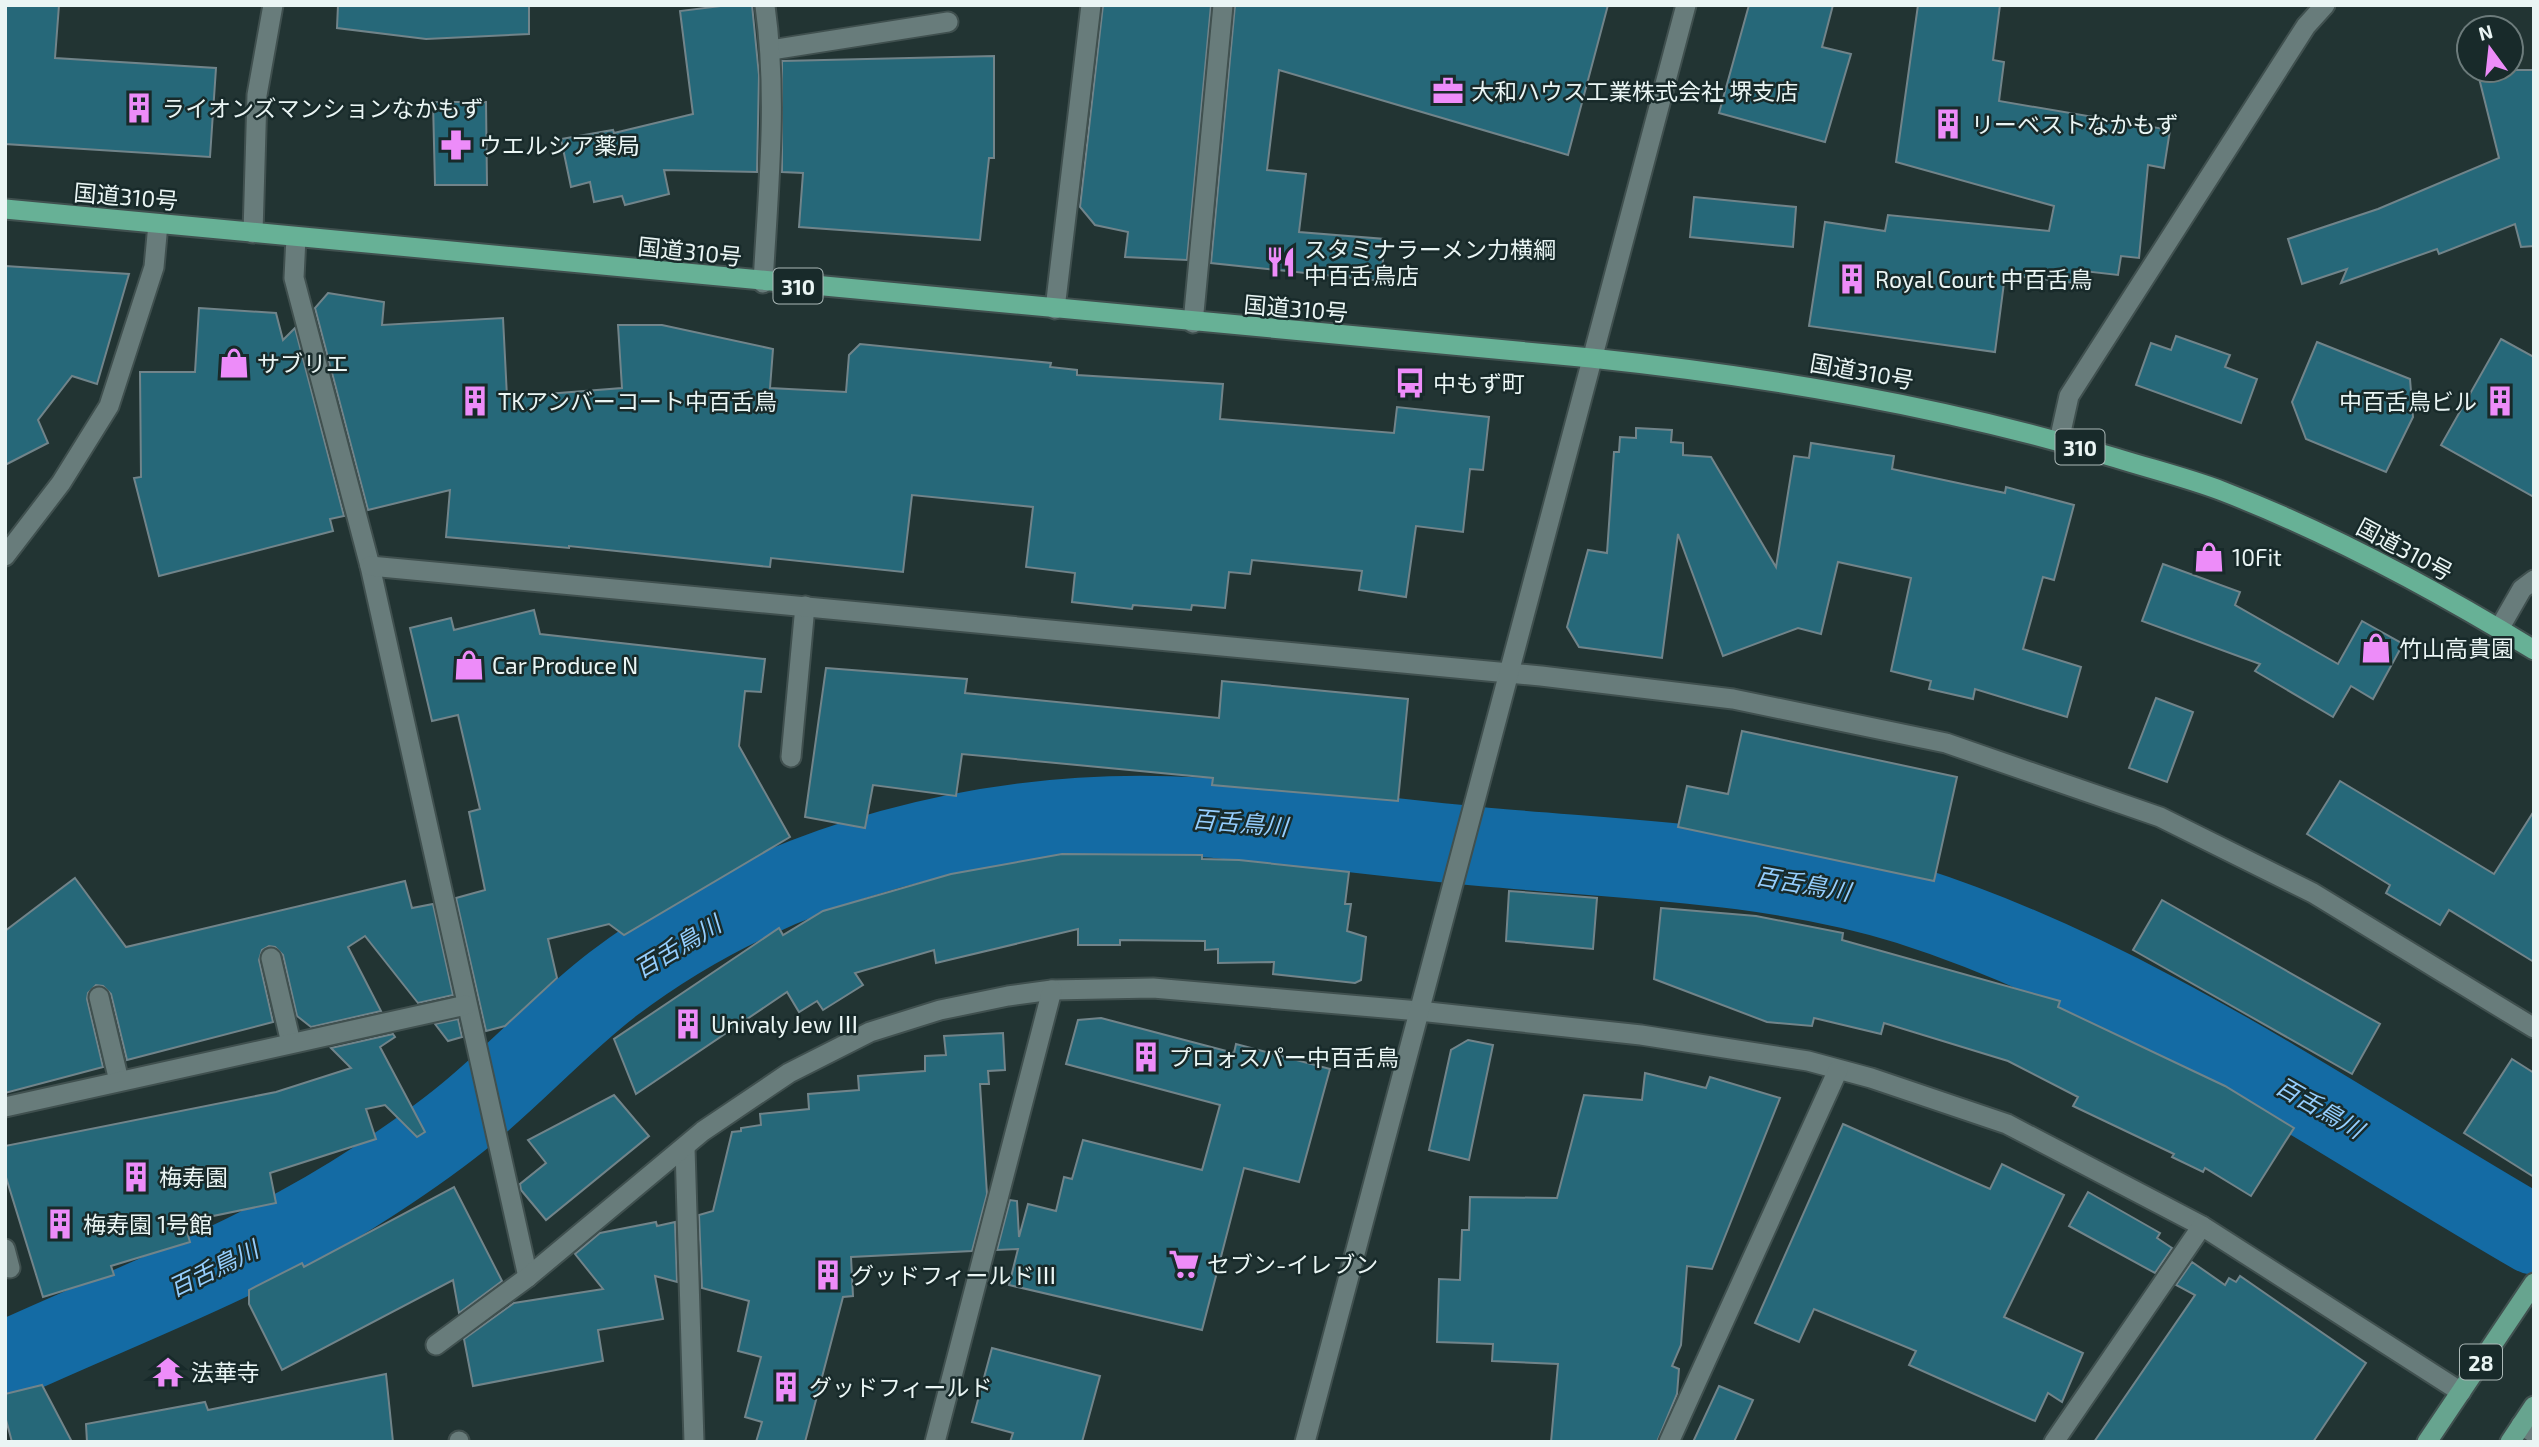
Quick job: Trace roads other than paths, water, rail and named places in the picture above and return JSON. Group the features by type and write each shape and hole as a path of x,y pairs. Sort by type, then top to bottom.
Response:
{"highway":[{"name":"国道310号","path":"5,209 763,283 1591,358 1760,379 1908,403 2059,441 2220,490 2332,538 2534,650"}],"main road":[{"name":"28","path":"2427,1442 2534,1283"},
{"path":"2510,1442 2528,1429 2534,1406"}],"street":[{"path":"253,233 257,95 273,5"},
{"path":"1055,309 1091,5"},
{"path":"1193,323 1223,5"},
{"path":"1305,1442 1456,863 1581,410 1591,358 1686,5"},
{"path":"2059,441 2069,396 2306,26 2325,5"},
{"path":"763,283 768,206 771,50 765,6"},
{"path":"771,50 948,22"},
{"path":"5,556 61,484 109,406 155,267 158,224"},
{"path":"296,237 294,278 370,566 528,1277"},
{"path":"370,566 1507,673 1733,699 1946,743 2160,817 2313,893 2534,1028"},
{"path":"2499,629 2522,589 2534,580"},
{"path":"791,757 805,606"},
{"path":"271,958 291,1043"},
{"path":"436,1345 528,1277 703,1131 789,1073 870,1032 940,1010 1052,990 1153,988 1419,1011 1641,1035 1808,1061 1838,1070 2007,1124 2202,1226 2461,1392"},
{"path":"935,1442 1052,990"},
{"path":"99,998 119,1081"},
{"path":"5,1107 466,1005"},
{"path":"1669,1442 1838,1070"},
{"path":"685,1148 694,1442"},
{"path":"2054,1442 2202,1226"},
{"path":"5,1249 10,1268"}],"waterway":[{"name":"百舌鳥川","path":"5,1361 239,1256 285,1233 374,1181 456,1123 613,984 677,940 745,903 817,873 891,849 967,832 1044,820 1121,816 1198,817 1460,844 1652,860 1807,880 1908,905 1991,935 2072,970 2152,1010 2306,1098 2534,1235"}],"place":[{"name":"大和ハウス工業株式会社 堺支店","path":"1448,91"},
{"name":"ライオンズマンションなかもず","path":"139,108"},
{"name":"リーベストなかもず","path":"1948,124"},
{"name":"ウエルシア薬局","path":"456,145"},
{"name":"スタミナラーメン力横綱 中百舌鳥店","path":"1281,262"},
{"name":"Royal Court 中百舌鳥","path":"1852,279"},
{"name":"サブリエ","path":"234,363"},
{"name":"中もず町","path":"1410,383"},
{"name":"TKアンバーコート中百舌鳥","path":"475,401"},
{"name":"中百舌鳥ビル","path":"2500,401"},
{"name":"10Fit","path":"2209,557"},
{"name":"竹山高貴園","path":"2376,648"},
{"name":"Car Produce N","path":"469,665"},
{"name":"Univaly Jew Ⅲ","path":"688,1024"},
{"name":"プロォスパー中百舌鳥","path":"1146,1057"},
{"name":"梅寿園","path":"136,1177"},
{"name":"梅寿園 1号館","path":"60,1224"},
{"name":"セブン-イレブン","path":"1184,1264"},
{"name":"グッドフィールドⅢ","path":"828,1275"},
{"name":"法華寺","path":"168,1372"},
{"name":"グッドフィールド","path":"786,1387"}]}
